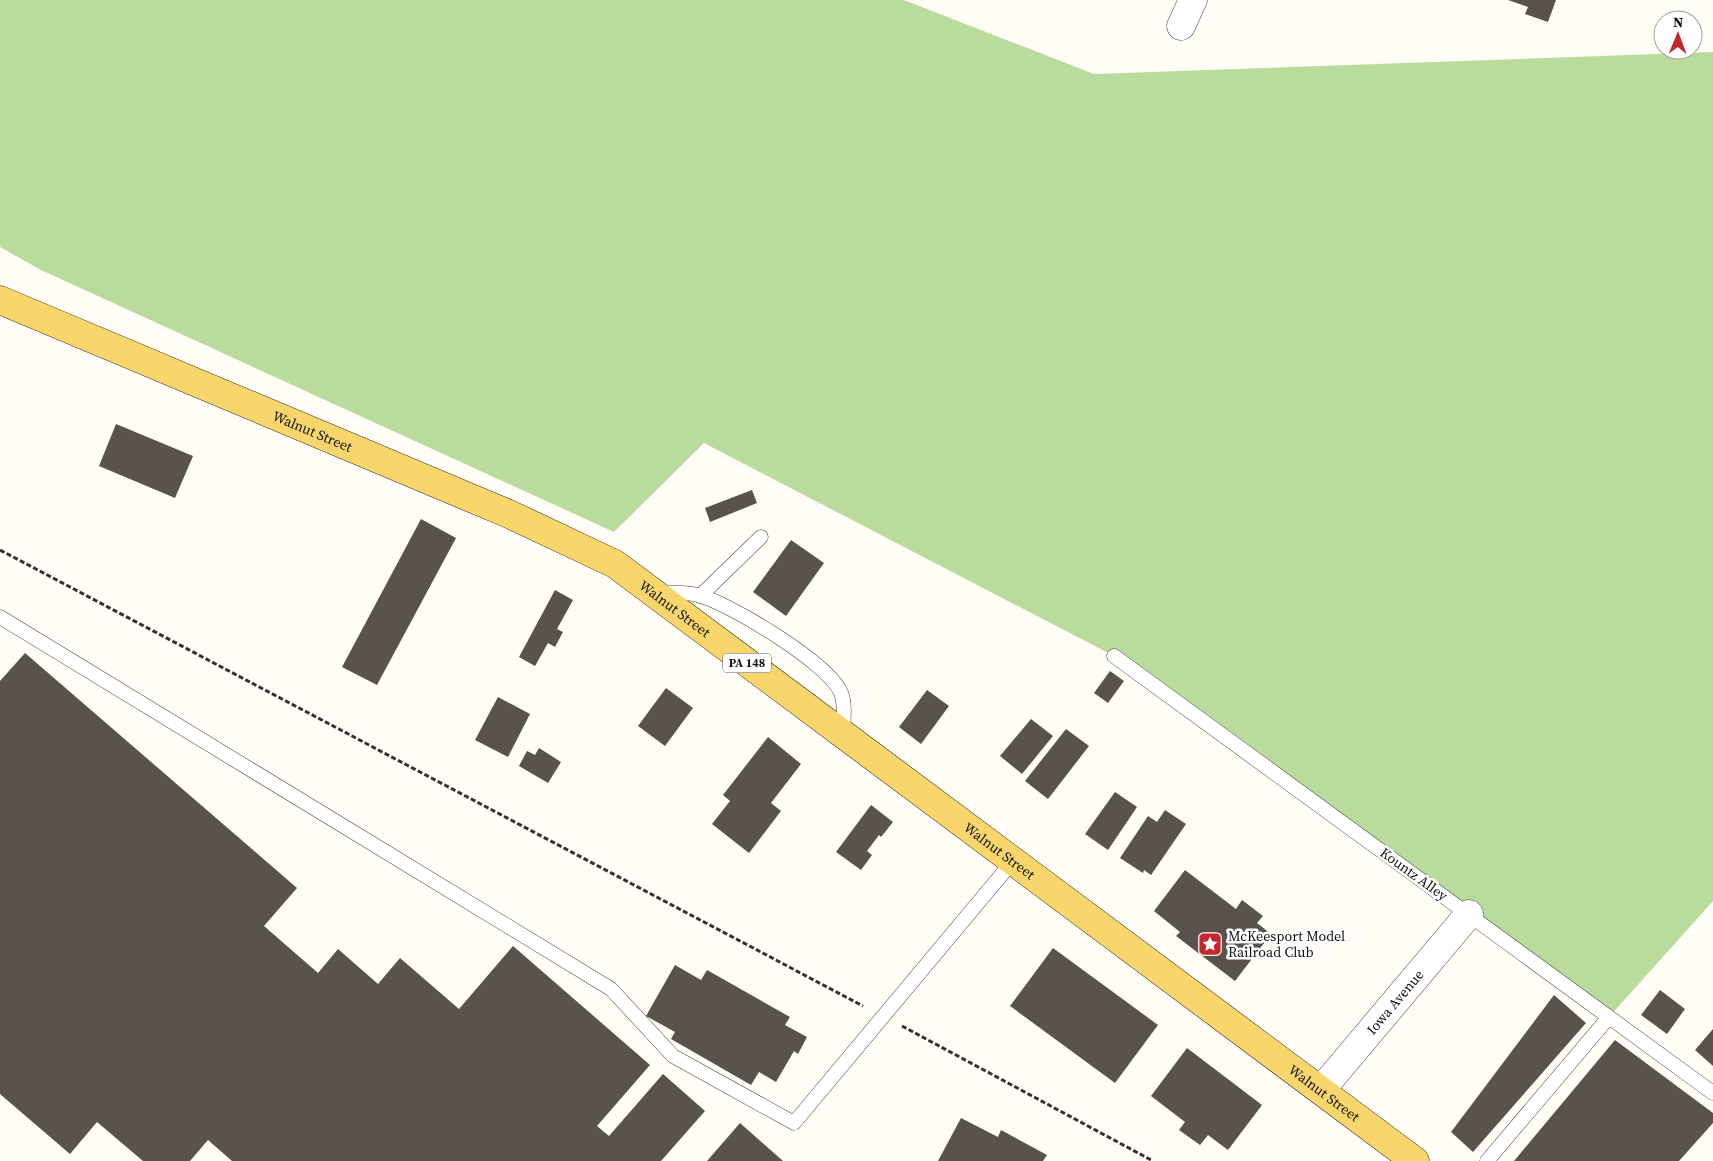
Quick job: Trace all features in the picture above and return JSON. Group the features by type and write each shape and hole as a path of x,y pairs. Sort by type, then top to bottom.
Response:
{"main road":[{"name":"Walnut Street","path":"0,300 508,514 615,564 1415,1161"}],"street":[{"path":"1181,26 1194,0"},
{"name":"Iowa Avenue","path":"1321,1090 1469,914"}],"lane":[{"path":"700,596 761,537"},
{"path":"653,593 677,592 700,596 742,614 814,663 841,693 843,735"},
{"path":"0,618 611,989 673,1056 794,1123 1014,861"},
{"name":"Kountz Alley","path":"1114,656 1713,1093"},
{"path":"1487,1161 1608,1017"}],"path":[{"path":"0,550 1153,1161"}],"green space":[{"path":"0,0 904,0 1094,74 1653,54 1653,60 1703,60 1703,52 1713,52 1713,901 1609,1017 1114,656 704,443 614,532 41,270 0,247"}],"building":[{"path":"1508,0 1556,0 1548,22 1525,14 1528,7"},
{"path":"116,424 193,456 175,498 99,466"},
{"path":"752,490 757,503 710,522 705,508"},
{"path":"421,519 456,538 377,685 342,667"},
{"path":"791,540 824,563 786,616 753,592"},
{"path":"555,590 573,600 557,629 563,632 555,647 548,643 535,666 519,657"},
{"path":"25,653 297,888 264,926 318,973 338,949 378,984 400,958 459,1009 513,946 650,1065 597,1126 609,1136 663,1074 705,1111 661,1161 232,1161 208,1140 190,1161 143,1161 97,1122 70,1154 0,1094 0,681"},
{"path":"1110,671 1124,681 1108,703 1094,693"},
{"path":"666,688 693,708 665,746 638,726"},
{"path":"927,690 949,706 921,744 899,727"},
{"path":"498,697 530,714 508,757 475,740"},
{"path":"1031,719 1053,736 1022,774 1000,756"},
{"path":"1066,729 1089,746 1048,799 1025,781"},
{"path":"768,737 801,764 771,803 781,811 749,853 712,824 730,801 723,795"},
{"path":"539,748 561,762 548,783 519,766 527,751 535,755"},
{"path":"1115,792 1137,807 1108,850 1085,834"},
{"path":"871,805 893,822 881,837 879,835 867,851 872,855 861,870 836,852"},
{"path":"1165,810 1186,824 1151,875 1144,870 1143,873 1120,858 1148,816 1157,822"},
{"path":"1185,870 1236,909 1242,900 1263,916 1257,923 1271,934 1235,981 1176,936 1180,932 1154,911"},
{"path":"1053,948 1158,1025 1115,1083 1010,1006"},
{"path":"675,965 701,980 707,970 790,1017 785,1025 807,1037 798,1054 794,1051 776,1082 759,1072 751,1085 671,1039 675,1032 646,1016"},
{"path":"1660,990 1685,1009 1667,1034 1641,1015"},
{"path":"1554,995 1586,1023 1473,1152 1451,1132"},
{"path":"1713,1029 1713,1066 1695,1050"},
{"path":"1615,1040 1713,1113 1713,1123 1679,1161 1514,1161"},
{"path":"1187,1048 1262,1105 1228,1150 1208,1135 1200,1145 1179,1130 1185,1122 1151,1096"},
{"path":"961,1118 998,1137 1001,1130 1047,1155 1043,1161 938,1161"},
{"path":"740,1123 783,1161 707,1161"}],"place":[{"name":"McKeesport Model Railroad Club","path":"1210,944"}]}
